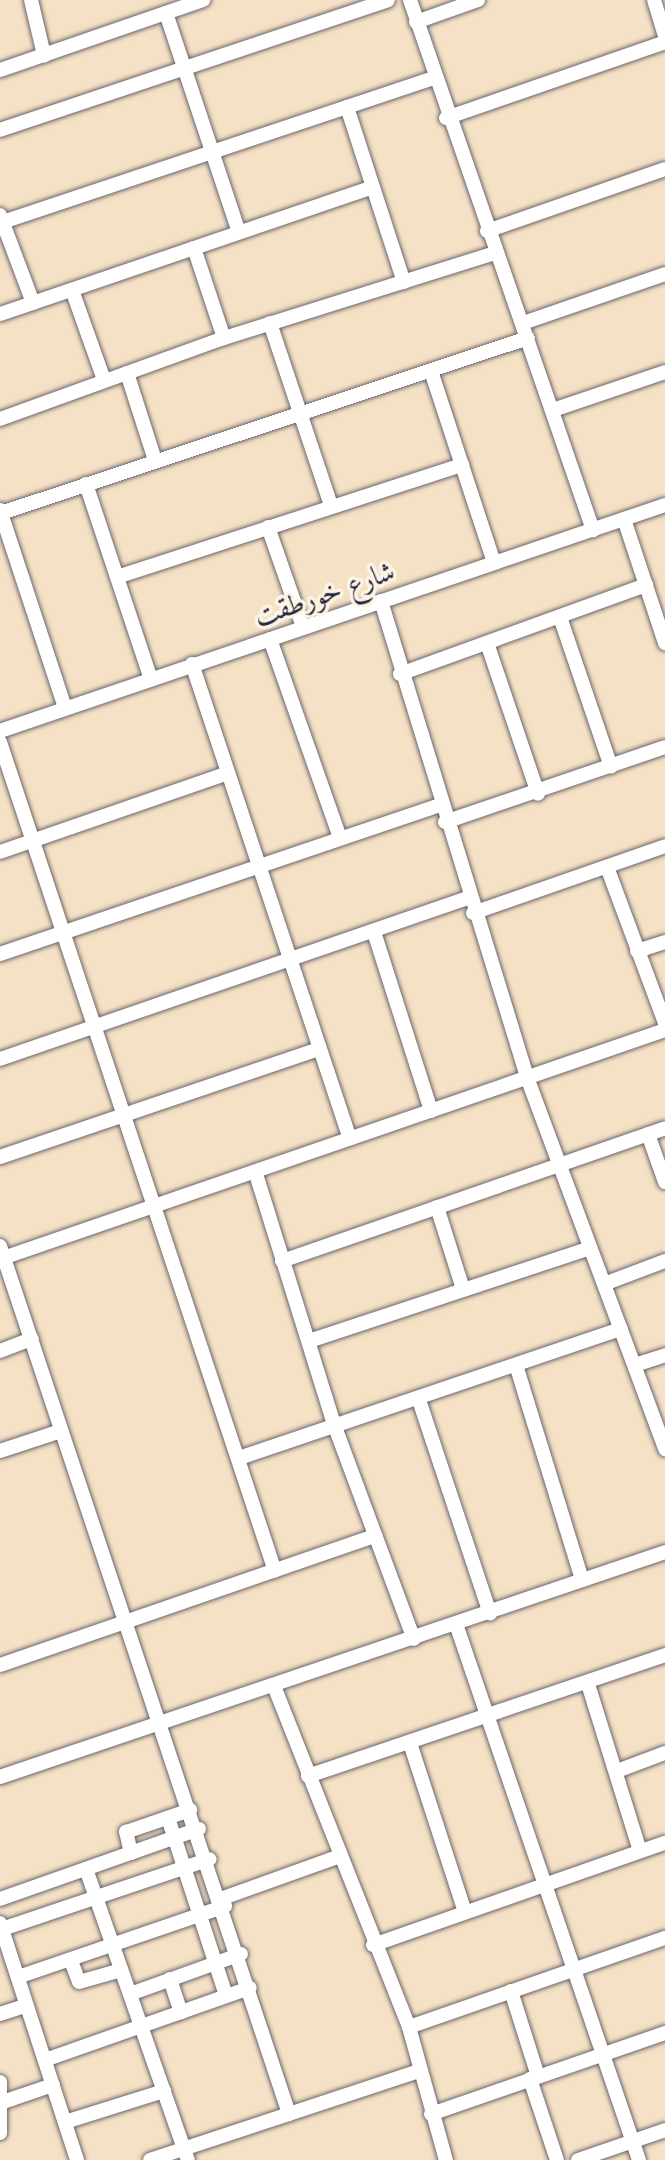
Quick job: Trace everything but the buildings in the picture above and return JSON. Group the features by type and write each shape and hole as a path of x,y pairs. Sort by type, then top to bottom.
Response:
{"street":[{"path":"31,0 44,55"},
{"path":"0,70 203,0"},
{"path":"0,130 184,65 335,7 388,0"},
{"path":"410,0 446,118 523,323 593,530"},
{"path":"416,22 478,0"},
{"path":"654,0 665,35"},
{"path":"166,13 239,232"},
{"path":"446,118 665,42"},
{"path":"33,303 1,220 213,154 433,78"},
{"path":"347,107 404,282"},
{"path":"487,231 665,169"},
{"path":"0,314 372,187"},
{"path":"194,248 224,338"},
{"path":"0,419 224,338 496,253"},
{"path":"523,323 665,274"},
{"path":"72,290 104,380"},
{"path":"270,323 296,413 331,505"},
{"path":"65,708 1,511 528,338"},
{"path":"431,371 494,563"},
{"path":"553,410 665,372"},
{"path":"127,373 155,460"},
{"path":"117,577 331,505 462,465"},
{"path":"86,484 151,679"},
{"name":"شارع خورطقت","path":"0,731 665,505"},
{"path":"624,519 646,585 662,621 665,643"},
{"path":"268,527 303,627"},
{"path":"400,674 646,585"},
{"path":"381,601 468,898 528,1080 665,1449"},
{"path":"560,617 611,767"},
{"path":"270,639 340,838"},
{"path":"487,643 538,794"},
{"path":"192,664 228,773 254,867 350,1138"},
{"path":"0,742 36,840 152,1210 275,1571"},
{"path":"445,822 538,794 665,747"},
{"path":"0,852 228,773"},
{"path":"0,954 440,805"},
{"path":"473,913 665,846"},
{"path":"607,867 665,1023"},
{"path":"0,1059 468,898"},
{"path":"374,932 431,1111"},
{"path":"637,951 665,942"},
{"path":"289,2114 210,1859 158,1724 32,1339 1,1254 152,1210 665,1030"},
{"path":"0,1157 122,1112 319,1049"},
{"path":"282,1261 665,1128"},
{"path":"648,1134 665,1182"},
{"path":"256,1174 335,1427 414,1639"},
{"path":"437,1207 463,1289"},
{"path":"309,1341 590,1248"},
{"path":"604,1284 665,1261"},
{"path":"239,1458 419,1400 621,1329"},
{"path":"0,1351 32,1339"},
{"path":"635,1365 665,1355"},
{"path":"516,1365 582,1580"},
{"path":"419,1400 490,1613"},
{"path":"0,1451 61,1431"},
{"path":"0,1665 375,1536"},
{"path":"0,1777 665,1552"},
{"path":"456,1624 639,2160"},
{"path":"308,1776 588,1684 665,1655"},
{"path":"588,1684 640,1851"},
{"path":"274,1686 373,1945 409,2027 446,2160"},
{"path":"410,1743 464,1909"},
{"path":"617,1771 665,1753"},
{"path":"131,1853 126,1832 190,1810"},
{"path":"168,1818 226,1995"},
{"path":"0,1899 199,1829"},
{"path":"373,1945 464,1909 665,1843"},
{"path":"18,1977 113,1947 340,1856"},
{"path":"77,2160 1,1926 97,1900 210,1859"},
{"path":"86,1869 186,2154"},
{"path":"409,2027 665,1938"},
{"path":"130,1994 241,1954"},
{"path":"71,1961 79,1982 121,1970"},
{"path":"170,1979 181,2012"},
{"path":"45,2060 250,1988"},
{"path":"511,1991 557,2160"},
{"path":"0,2014 27,2005"},
{"path":"431,2114 665,2033"},
{"path":"150,2160 186,2154 289,2114 419,2071"},
{"path":"0,2082 0,2133"},
{"path":"2,2102 53,2085"},
{"path":"65,2122 164,2091"},
{"path":"578,2160 665,2130"}]}
